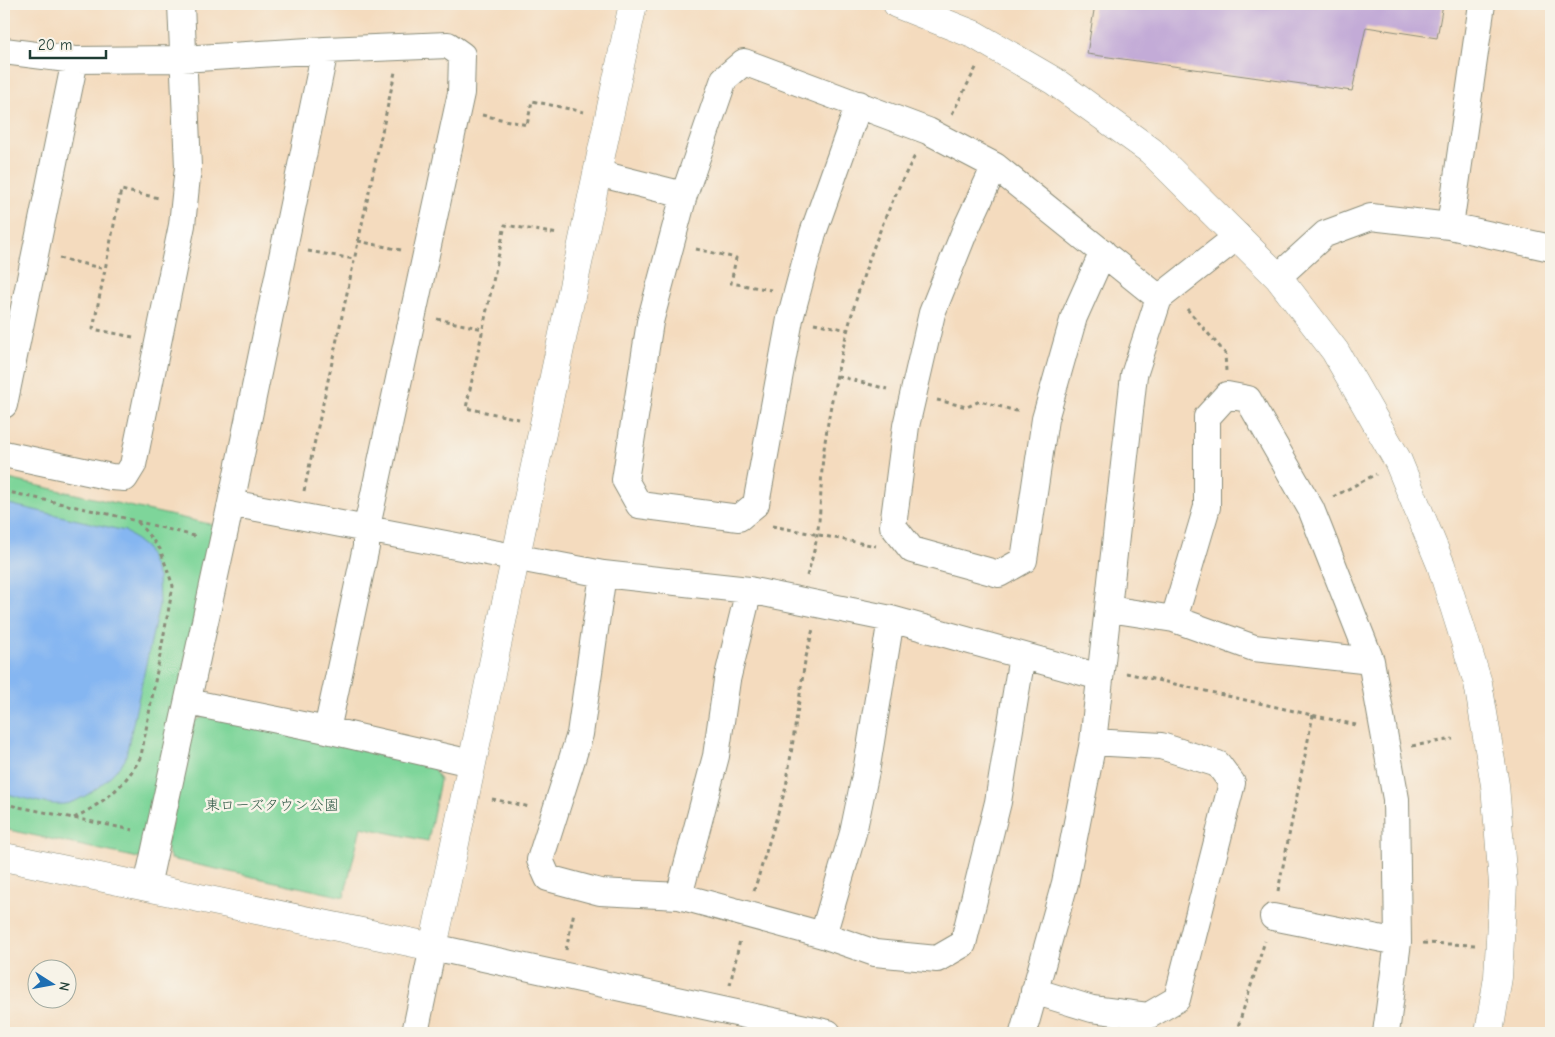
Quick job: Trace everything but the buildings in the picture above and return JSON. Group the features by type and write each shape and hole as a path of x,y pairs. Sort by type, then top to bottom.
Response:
{"street":[{"path":"4,454 111,477 125,478 133,466 184,203 188,167 181,4"},
{"path":"415,1033 514,558 633,4"},
{"path":"897,4 975,35 1054,81 1151,151 1278,277 1336,352 1398,461 1441,566 1478,683 1495,785 1503,884 1498,977 1489,1033"},
{"path":"1450,226 1482,4"},
{"path":"4,51 75,60 182,59 448,45 462,55 460,93 457,109 366,531 366,547 327,730"},
{"path":"147,886 231,503 325,50"},
{"path":"4,405 75,60"},
{"path":"859,104 813,233 793,307 756,504 739,518 639,505 625,480 650,322 684,196 724,79 744,62 859,104 934,133 995,166 1103,252 1165,294"},
{"path":"995,166 964,233 932,313 906,426 893,526 912,550 999,574 1024,560 1045,419 1074,317 1103,252"},
{"path":"597,173 684,196"},
{"path":"1278,277 1325,234 1371,217 1450,226 1551,248"},
{"path":"1023,1033 1065,883 1093,742 1134,375 1165,294 1238,236"},
{"path":"1174,619 1207,507 1207,417 1227,395 1248,399 1311,509 1371,661 1396,799 1398,942 1386,1033"},
{"path":"231,503 366,531 603,574 749,590 812,594 891,619 1022,656 1101,672"},
{"path":"603,574 580,734 540,860 548,878 600,892 679,896 823,935 875,953 937,959 963,944 998,802 1022,656"},
{"path":"679,896 716,756 727,680 749,590"},
{"path":"1109,609 1174,619 1254,648 1371,661"},
{"path":"823,935 852,833 867,766 891,619"},
{"path":"188,702 327,730 472,763"},
{"path":"1034,991 1092,1009 1148,1016 1177,999 1232,783 1218,764 1161,746 1093,742"},
{"path":"4,857 433,947 828,1033"},
{"path":"1273,917 1398,942"}],"path":[{"path":"299,517 400,47"},
{"path":"725,1011 745,914 769,848 786,787 805,661 824,449 848,330 870,259 898,186 978,66"},
{"path":"457,109 527,125 532,100 592,114"},
{"path":"158,342 93,329 121,190 184,203"},
{"path":"525,420 466,408 505,225 566,236"},
{"path":"358,241 426,255"},
{"path":"671,244 736,258 731,283 848,330"},
{"path":"284,246 354,259"},
{"path":"35,253 105,269"},
{"path":"1165,294 1225,354 1227,395"},
{"path":"413,314 483,329"},
{"path":"838,376 913,395 967,406 980,401 1045,419"},
{"path":"1311,509 1379,472"},
{"path":"4,491 137,521 222,543"},
{"path":"739,518 889,549 901,537"},
{"path":"74,818 106,800 133,770 140,756 173,586 160,549 137,521"},
{"path":"1101,672 1313,715 1386,740 1453,739"},
{"path":"1236,1033 1273,917 1313,715"},
{"path":"484,798 555,813"},
{"path":"4,804 158,835"},
{"path":"561,975 578,886"},
{"path":"1398,942 1475,945"}],"green space":[{"path":"4,478 214,525 143,859 4,829"},
{"name":"東ローズタウン公園","path":"208,715 430,762 440,780 428,841 361,827 344,897 171,859 166,848 194,721"}],"water":[{"path":"4,503 125,531 146,548 158,577 159,605 125,760 100,786 85,796 69,803 46,803 4,793"}]}
